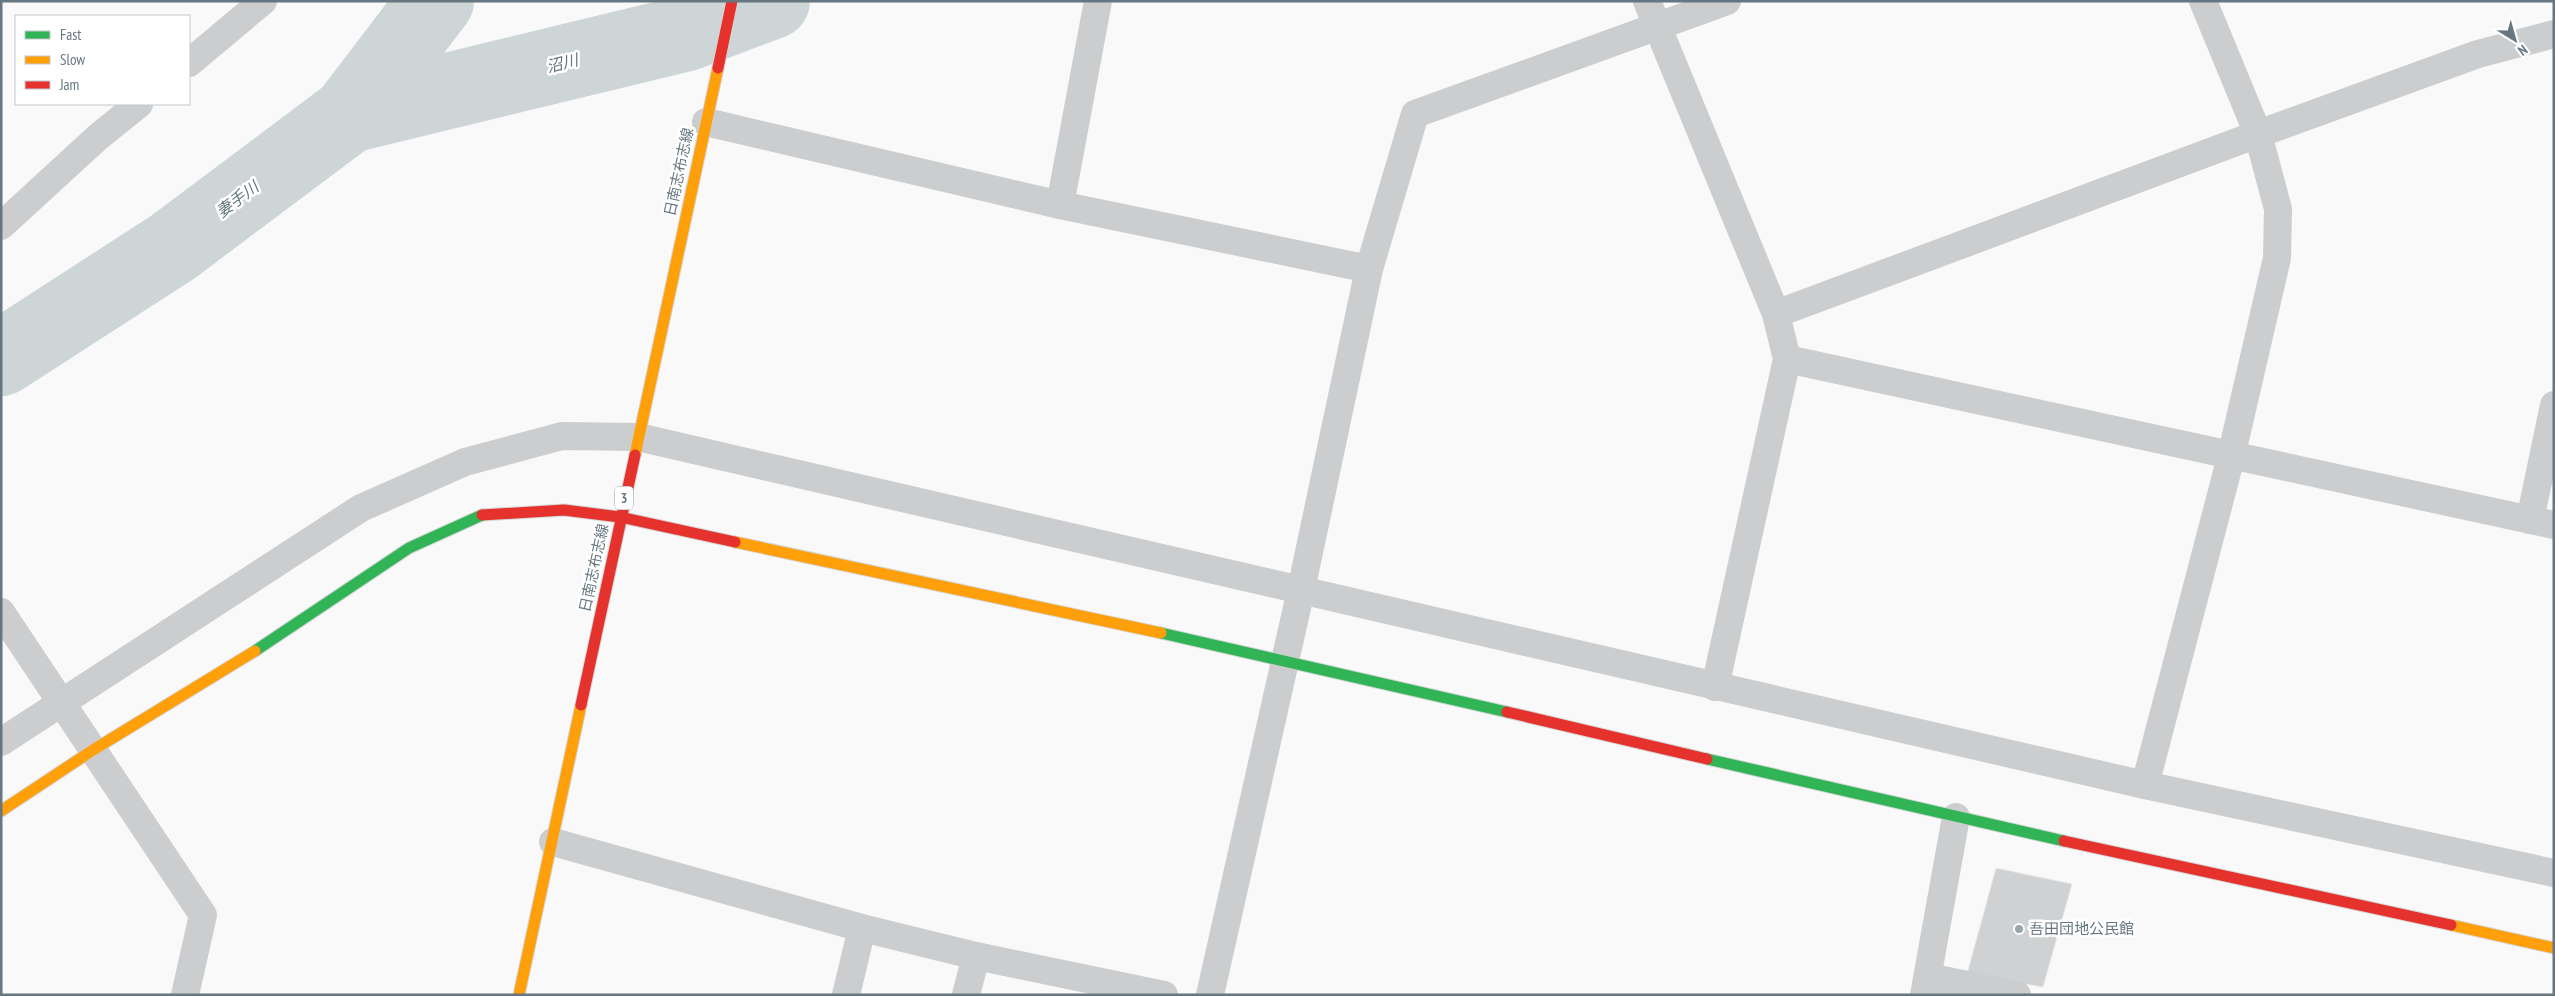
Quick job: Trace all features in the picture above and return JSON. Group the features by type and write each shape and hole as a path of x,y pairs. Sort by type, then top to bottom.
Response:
{"street":[{"path":"190,62 263,1"},
{"name":"日南志布志線","path":"519,995 732,1"},
{"path":"1060,205 1098,1"},
{"path":"1647,1 1776,314 1787,358 1714,687"},
{"path":"1210,995 1301,590 1368,269 1415,114 1727,1"},
{"path":"2145,785 2230,457 2277,258 2278,209 2258,134 2203,1"},
{"path":"1776,314 2478,54 2554,34"},
{"path":"1,226 98,137 138,105"},
{"path":"706,122 1060,205 1368,269"},
{"path":"1787,358 2230,457 2542,523 2554,405"},
{"path":"1,742 361,508 465,462 562,436 638,436 1714,687 2145,785 2554,873"},
{"path":"1,811 93,750 284,633 409,548 482,515 564,510 620,517 1285,660 1956,817 2554,948"},
{"path":"1,612 203,915 185,995"},
{"path":"1956,817 1926,986 2017,995"},
{"path":"553,842 862,928 976,956 1164,995"},
{"path":"846,995 862,928"},
{"path":"966,995 976,956"}],"building":[{"name":"吾田団地公民館","path":"1996,868 2072,884 2043,987 1967,974"}],"waterway":[{"name":"妻手川","path":"1,358 173,247 349,115 436,1"},
{"name":"沼川","path":"349,115 687,33 772,1"}],"traffic: fast":[{"path":"255,651 409,548 482,515"},
{"path":"1161,633 1507,712"},
{"path":"1707,759 2064,841"}],"traffic: slow":[{"path":"635,455 718,68"},
{"path":"735,542 1161,633"},
{"path":"1,811 93,750 255,651"},
{"path":"519,995 581,705"},
{"path":"2451,925 2554,948"}],"traffic: jam":[{"path":"718,68 732,1"},
{"path":"581,705 635,455"},
{"path":"482,515 564,510 620,517 735,542"},
{"path":"1507,712 1707,759"},
{"path":"2064,841 2451,925"}],"place":[{"name":"吾田団地公民館","path":"2019,929"}]}
